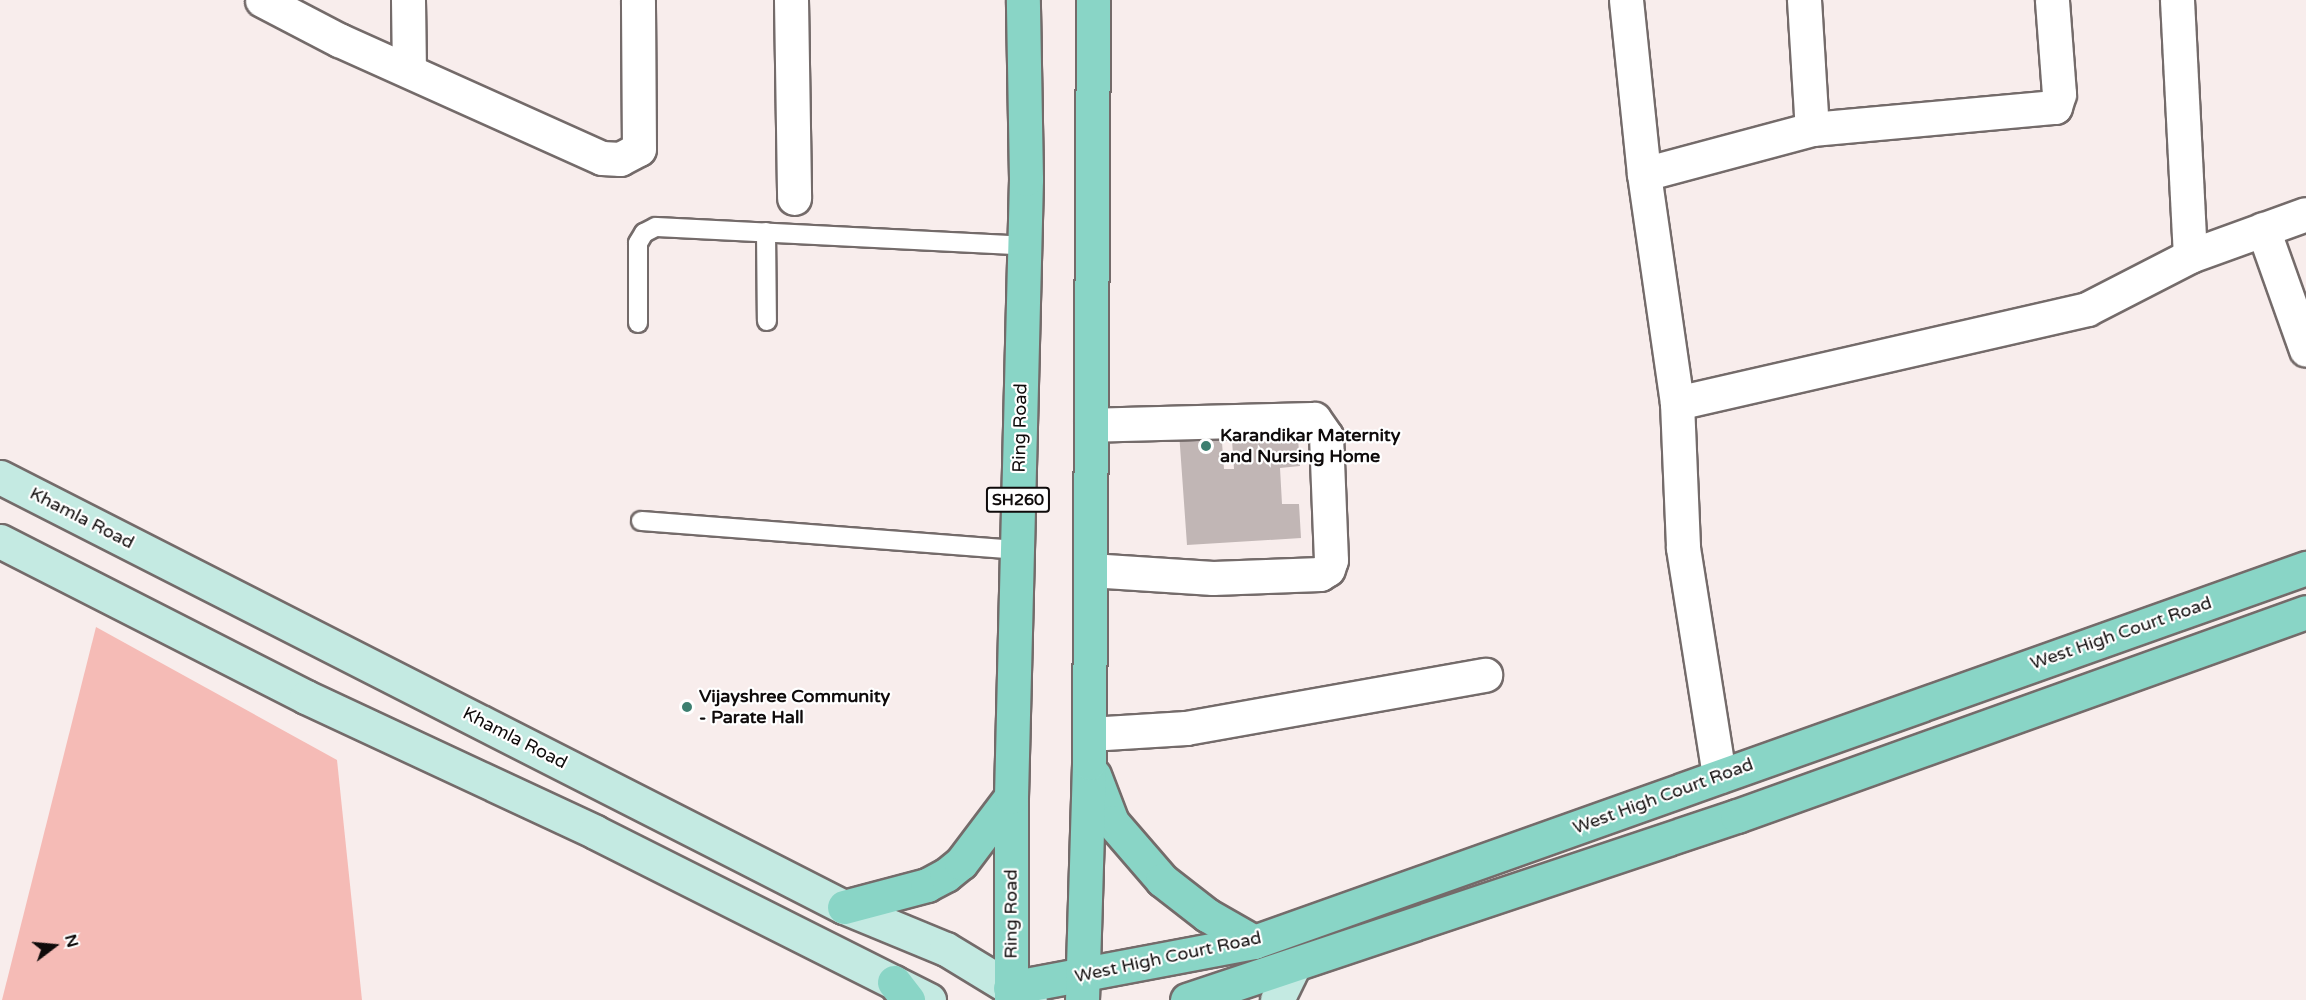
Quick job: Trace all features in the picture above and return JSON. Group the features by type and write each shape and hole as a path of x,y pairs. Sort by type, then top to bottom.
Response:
{"main road":[{"name":"Ring Road","path":"1017,996 1011,797 1025,246 1023,0"},
{"path":"1082,988 1089,748 1093,0"},
{"name":"West High Court Road","path":"1017,996 1082,988 1254,942 2306,568"},
{"path":"1187,1000 1293,967 1737,816 2306,612"},
{"path":"1089,748 1112,822 1162,880 1207,915 1254,942"},
{"path":"843,907 927,885 946,875 962,863 1011,797"}],"street":[{"path":"262,0 339,40 409,69 602,158 620,159 639,149 638,0"},
{"path":"408,0 409,69"},
{"path":"791,0 794,198"},
{"path":"1626,0 1644,174 1677,403 1683,548 1719,776"},
{"path":"1804,0 1812,129"},
{"path":"1644,174 1812,129 2055,107 2059,94 2052,0"},
{"path":"2176,0 2190,256"},
{"path":"1677,403 2087,309 2190,256 2306,214"},
{"path":"2263,229 2306,350"},
{"path":"1090,570 1213,578 1320,574 1328,569 1331,560 1326,436 1314,419 1091,424"},
{"name":"Khamla Road","path":"0,477 843,907 946,949 1017,996"},
{"path":"0,541 306,697 595,832 901,991 929,1000"},
{"path":"1089,748 1186,728 1485,675"},
{"path":"1277,1000 1293,967"}],"lane":[{"path":"638,323 638,243 644,233 656,227 1025,246"},
{"path":"766,232 767,321"},
{"path":"642,521 1017,550"}],"shaded area":[{"path":"96,627 337,760 362,1000 2,1000"}],"building":[{"path":"1297,424 1300,466 1280,468 1282,504 1299,504 1301,538 1187,545 1179,432 1221,429 1224,469 1234,469 1231,426"}],"place":[{"name":"Karandikar Maternity and Nursing Home","path":"1206,446"},
{"name":"Vijayshree Community - Parate Hall","path":"687,707"}]}
